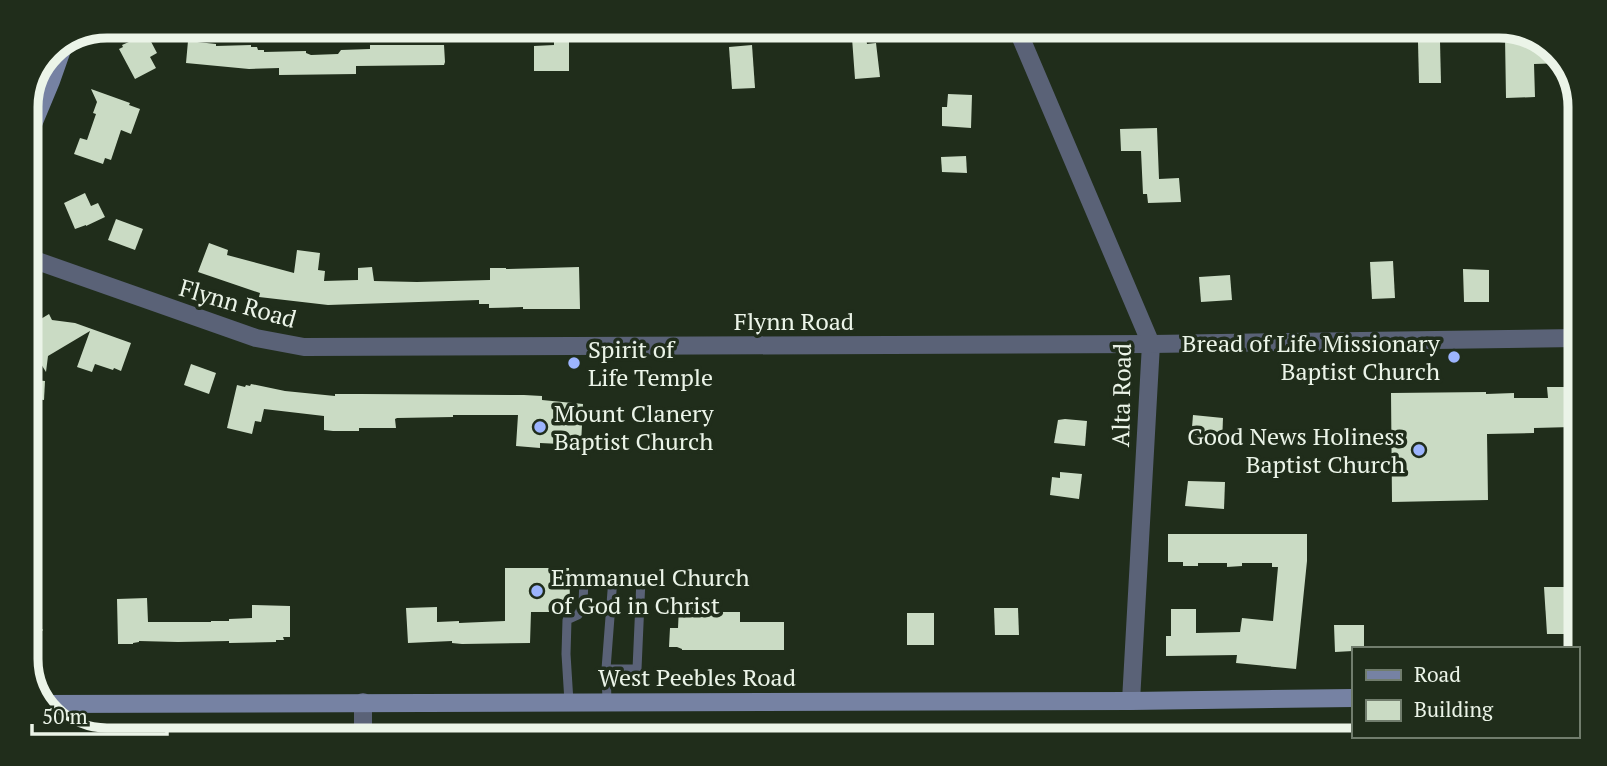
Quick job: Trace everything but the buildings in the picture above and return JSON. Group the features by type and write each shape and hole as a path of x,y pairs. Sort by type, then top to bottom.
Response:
{"main road":[{"path":"39,108 58,60"},
{"name":"West Peebles Road","path":"56,704 1352,698"}],"street":[{"name":"Alta Road","path":"1021,38 1151,344 1131,701"},
{"name":"Flynn Road","path":"39,262 256,338 304,347 1151,344 1568,338"},
{"path":"363,702 363,728"}],"lane":[{"path":"569,702 567,620 578,615 583,605 584,578 641,579 637,669 606,669"},
{"path":"607,702 606,669 612,578"}],"place":[{"name":"Bread of Life Missionary Baptist Church","path":"1454,357"},
{"name":"Spirit of Life Temple","path":"574,363"},
{"name":"Mount Clanery Baptist Church","path":"540,427"},
{"name":"Good News Holiness Baptist Church","path":"1419,450"},
{"name":"Emmanuel Church of God in Christ","path":"537,591"}]}
